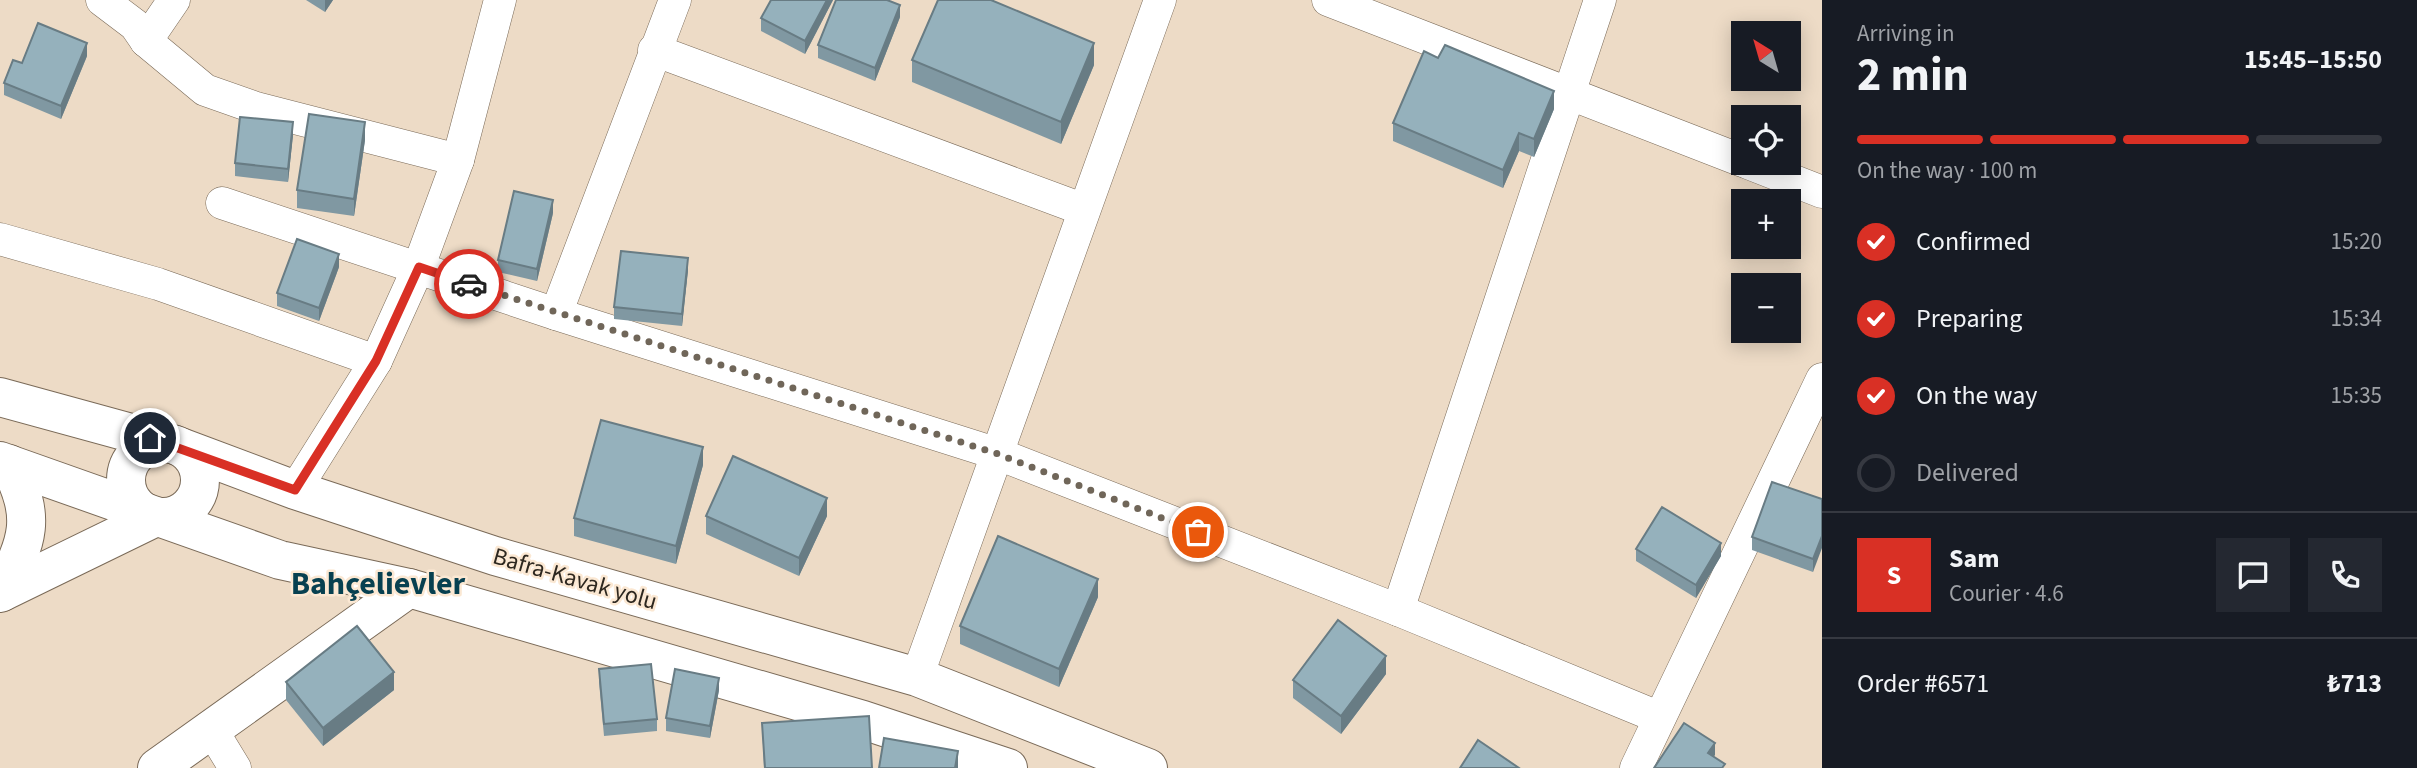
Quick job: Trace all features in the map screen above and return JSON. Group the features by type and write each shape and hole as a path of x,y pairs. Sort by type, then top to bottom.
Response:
{"main road":[{"name":"Bafra-Kavak yolu","path":"0,397 175,445 295,490 495,556 917,677 1148,768"},
{"path":"1,593 156,517 180,513 197,496 200,471 186,451 175,445 150,445 140,451 127,471 126,483 135,505 156,517"},
{"path":"4,463 279,560 409,588 863,720 1007,768"},
{"path":"1,593 20,554 27,526 24,495 4,463"},
{"path":"157,768 210,727 409,588"}],"street":[{"path":"103,0 135,25 146,40 205,90 256,108 457,160"},
{"path":"146,40 174,0"},
{"path":"556,314 675,0"},
{"path":"917,677 998,454 1082,209 1160,0"},
{"path":"1328,0 1731,156"},
{"path":"1398,610 1600,0"},
{"path":"295,490 376,361 419,267 457,160 494,2"},
{"path":"654,50 1082,209"},
{"path":"1779,175 1822,192"},
{"path":"222,203 556,314 998,454 1398,610 1658,717"},
{"path":"0,239 158,284 376,361"},
{"path":"1636,768 1658,717 1822,379"},
{"path":"210,727 235,768"}],"building":[{"path":"771,0 827,0 805,41 761,18"},
{"path":"836,0 887,0 900,5 875,68 818,45"},
{"path":"938,0 991,0 1094,43 1061,122 912,60"},
{"path":"38,23 87,43 61,106 4,83 13,60 22,63"},
{"path":"1445,45 1554,91 1534,139 1519,133 1503,170 1393,123 1424,51 1438,58"},
{"path":"309,114 365,122 354,199 297,190"},
{"path":"240,117 293,122 288,169 235,163"},
{"path":"514,191 553,200 537,269 498,260"},
{"path":"297,239 339,254 319,308 277,293"},
{"path":"621,251 688,258 682,314 614,307"},
{"path":"601,420 703,447 676,546 574,518"},
{"path":"733,456 827,498 799,558 706,516"},
{"path":"1772,482 1822,499 1822,536 1813,559 1752,537"},
{"path":"1662,507 1721,543 1696,585 1636,549"},
{"path":"998,536 1098,579 1059,669 960,626"},
{"path":"1338,620 1386,656 1341,716 1293,680"},
{"path":"357,626 394,672 323,728 286,682"},
{"path":"651,664 657,719 604,724 599,669"},
{"path":"675,669 719,678 710,726 666,718"},
{"path":"869,716 872,768 765,768 762,723"},
{"path":"1684,723 1715,743 1708,753 1725,764 1722,768 1654,768"},
{"path":"884,738 958,751 955,768 879,768"},
{"path":"1478,740 1519,768 1460,768"}],"way so far":[{"path":"469,284 998,454 1198,532"}],"district":[{"name":"Bahçelievler","path":"378,584"}],"route":[{"path":"150,438 295,490 376,361 419,267 469,284"}]}
